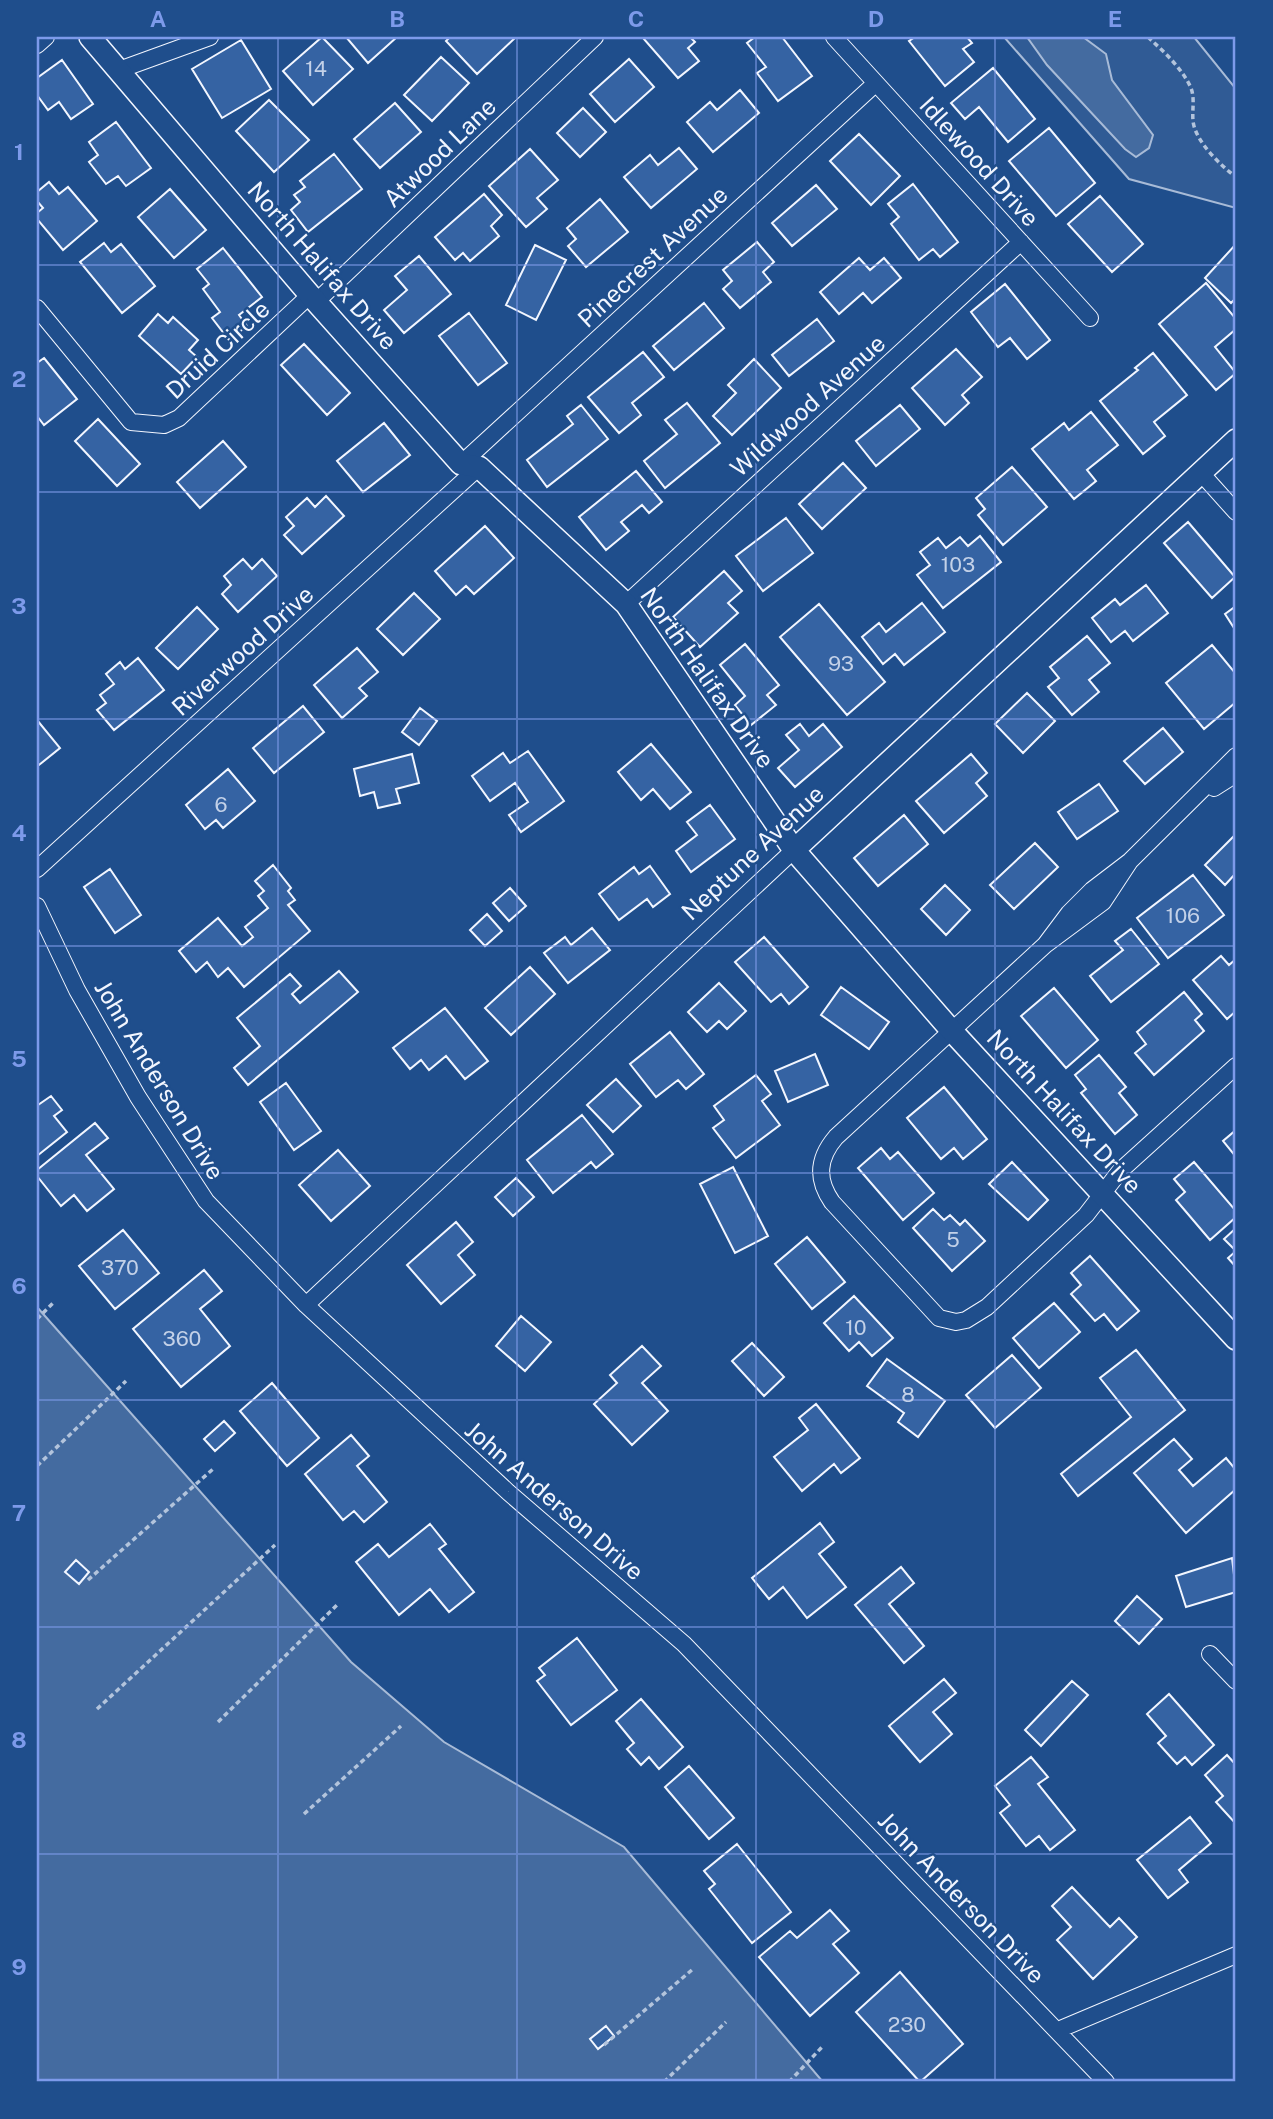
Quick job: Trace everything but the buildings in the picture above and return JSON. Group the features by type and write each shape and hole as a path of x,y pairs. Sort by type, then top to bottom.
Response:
{"street":[{"path":"37,45 46,37"},
{"name":"North Halifax Drive","path":"90,37 314,298 470,466 626,604 794,850 951,1031 1104,1192 1236,1339"},
{"path":"119,70 210,37"},
{"name":"Atwood Lane","path":"314,298 595,37"},
{"name":"Idlewood Drive","path":"834,37 1090,318"},
{"name":"Pinecrest Avenue","path":"470,466 876,83"},
{"name":"Wildwood Avenue","path":"626,604 1021,242"},
{"name":"Druid Circle","path":"37,308 131,422 164,425 179,418 314,298"},
{"name":"Neptune Avenue","path":"306,1305 1236,440"},
{"name":"Riverwood Drive","path":"37,869 470,466"},
{"path":"1201,473 1236,512"},
{"path":"1236,756 1130,861 1084,897 1045,945 836,1137 822,1158 820,1169 825,1191 931,1311 947,1322 956,1322 977,1314 1086,1215 1120,1171 1236,1066"},
{"path":"1183,810 1236,774"},
{"name":"John Anderson Drive","path":"37,906 77,990 131,1085 206,1201 306,1305 508,1492 684,1644 1106,2082"},
{"path":"1210,1654 1236,1681"},
{"path":"1058,2031 1236,1955"}],"path":[{"path":"1149,37 1190,86 1193,121 1200,137 1236,177"},
{"path":"37,1319 53,1303"},
{"path":"37,1466 126,1381"},
{"path":"88,1580 213,1469"},
{"path":"97,1709 275,1545"},
{"path":"218,1722 338,1604"},
{"path":"304,1814 401,1726"},
{"path":"604,2045 693,1969"},
{"path":"664,2082 726,2022"},
{"path":"789,2082 822,2047"}],"shaded area":[{"path":"1004,37 1194,37 1236,89 1236,208 1129,179"},
{"path":"1027,37 1083,37 1106,54 1112,80 1153,135 1149,148 1136,157 1125,149 1047,65"},
{"path":"37,1307 351,1662 444,1742 624,1847 823,2082 37,2082"}]}
